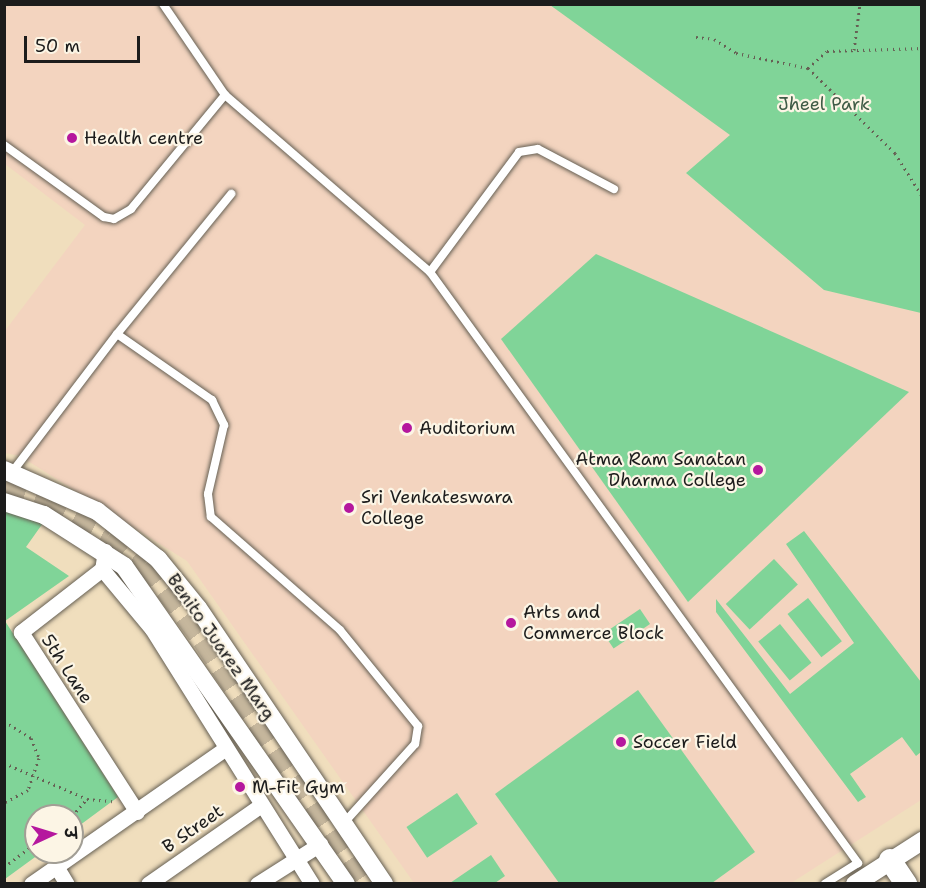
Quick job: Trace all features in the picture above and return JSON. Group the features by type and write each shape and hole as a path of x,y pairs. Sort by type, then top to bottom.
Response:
{"main road":[{"path":"890,860 906,884"}],"street":[{"name":"Benito Juarez Marg","path":"9,471 97,511 158,559 198,609 384,884"},
{"name":"Benito Juarez Marg","path":"4,502 44,515 141,586 346,884"},
{"path":"104,560 152,629 223,750 312,884"},
{"name":"5th Lane","path":"104,560 21,632 136,812"},
{"path":"31,884 223,750"},
{"name":"B Street","path":"148,884 260,806"},
{"path":"855,884 921,841"},
{"path":"257,884 295,857 320,844"},
{"path":"56,866 67,884"}],"lane":[{"path":"163,4 225,95 430,272 858,862 825,884"},
{"path":"4,145 104,217 114,219 131,209 225,95"},
{"path":"430,272 519,153 538,149 614,189"},
{"path":"9,471 231,194"},
{"path":"117,334 221,411 224,438 208,494 211,517 340,630 418,726 415,744 342,825"}],"path":[{"path":"854,50 860,4"},
{"path":"696,37 714,39 736,53 808,68 895,153 921,196"},
{"path":"808,68 827,51 921,48"},
{"path":"4,721 31,738 39,758 36,778 28,790 4,803"},
{"path":"4,763 87,799 109,802 118,797 136,812"},
{"path":"83,804 87,799"},
{"path":"4,867 24,852"}],"shaded area":[{"path":"5,5 550,5 731,135 686,173 824,290 921,313 921,800 791,883 414,883 187,561 20,456 5,453 4,332 85,225 5,164"}],"green space":[{"name":"Jheel Park","path":"550,5 921,5 921,313 824,290 686,173 730,135"},
{"path":"596,254 909,392 688,602 501,339"},
{"path":"5,508 43,523 26,547 69,576 5,621"},
{"path":"804,531 921,682 921,752 916,756 902,737 850,774 866,797 858,802 716,612 716,599 790,694 854,643 786,544"},
{"path":"774,559 798,585 750,630 726,604"},
{"path":"808,598 842,641 821,657 788,614"},
{"path":"640,609 650,624 614,649 604,634"},
{"path":"5,621 118,797 84,822 84,804 24,804 26,864 5,879"},
{"path":"780,624 811,663 790,680 758,642"},
{"name":"Soccer Field","path":"638,690 755,852 712,883 559,883 495,794"},
{"path":"457,793 478,824 427,858 406,827"},
{"path":"491,855 505,876 495,883 450,883"}],"tunnel":[{"path":"4,487 46,500 110,534 146,563 203,640 364,884"}],"place":[{"name":"Health centre","path":"72,138"},
{"name":"Auditorium","path":"407,428"},
{"name":"Atma Ram Sanatan Dharma College","path":"758,470"},
{"name":"Sri Venkateswara College","path":"349,508"},
{"name":"Arts and Commerce Block","path":"511,623"},
{"name":"Soccer Field","path":"621,742"},
{"name":"M-Fit Gym","path":"240,787"}]}
